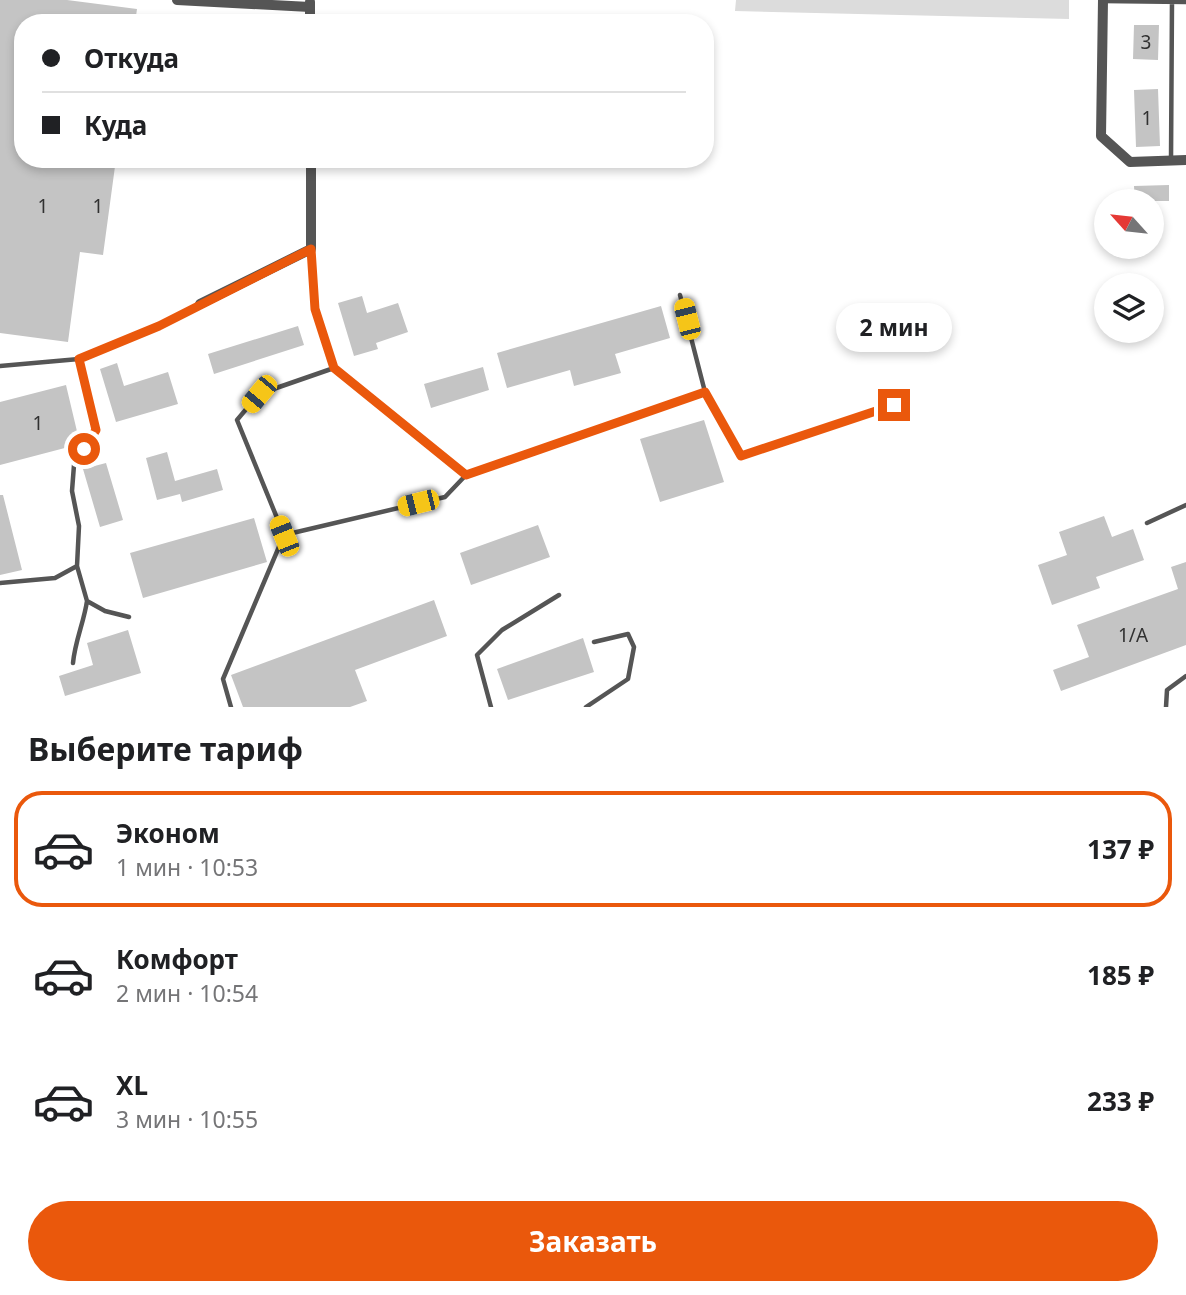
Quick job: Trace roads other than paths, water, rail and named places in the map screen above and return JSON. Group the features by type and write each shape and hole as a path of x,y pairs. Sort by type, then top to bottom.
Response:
{"street":[{"path":"177,0 310,3"},
{"path":"1102,1 1101,136 1130,162 1186,160"},
{"path":"200,304 311,249 311,168"}],"lane":[{"path":"1102,1 1186,2"},
{"path":"1171,160 1172,1"},
{"path":"311,249 315,309 334,368 466,475"},
{"path":"680,295 705,392 741,456 894,405"},
{"path":"0,366 79,359 159,326 200,304"},
{"path":"73,663 87,601 77,566 79,526 72,491 74,464 96,430 79,359"},
{"path":"232,707 223,679 284,536 237,420 259,394 334,368"},
{"path":"284,536 445,497 466,475 705,392"},
{"path":"1147,523 1186,505"},
{"path":"0,583 55,578 77,566"},
{"path":"491,707 477,655 502,630 559,595"},
{"path":"87,601 105,611 129,617"},
{"path":"586,707 628,680 634,647 628,634 594,642"},
{"path":"1166,707 1167,690 1186,676"}]}
